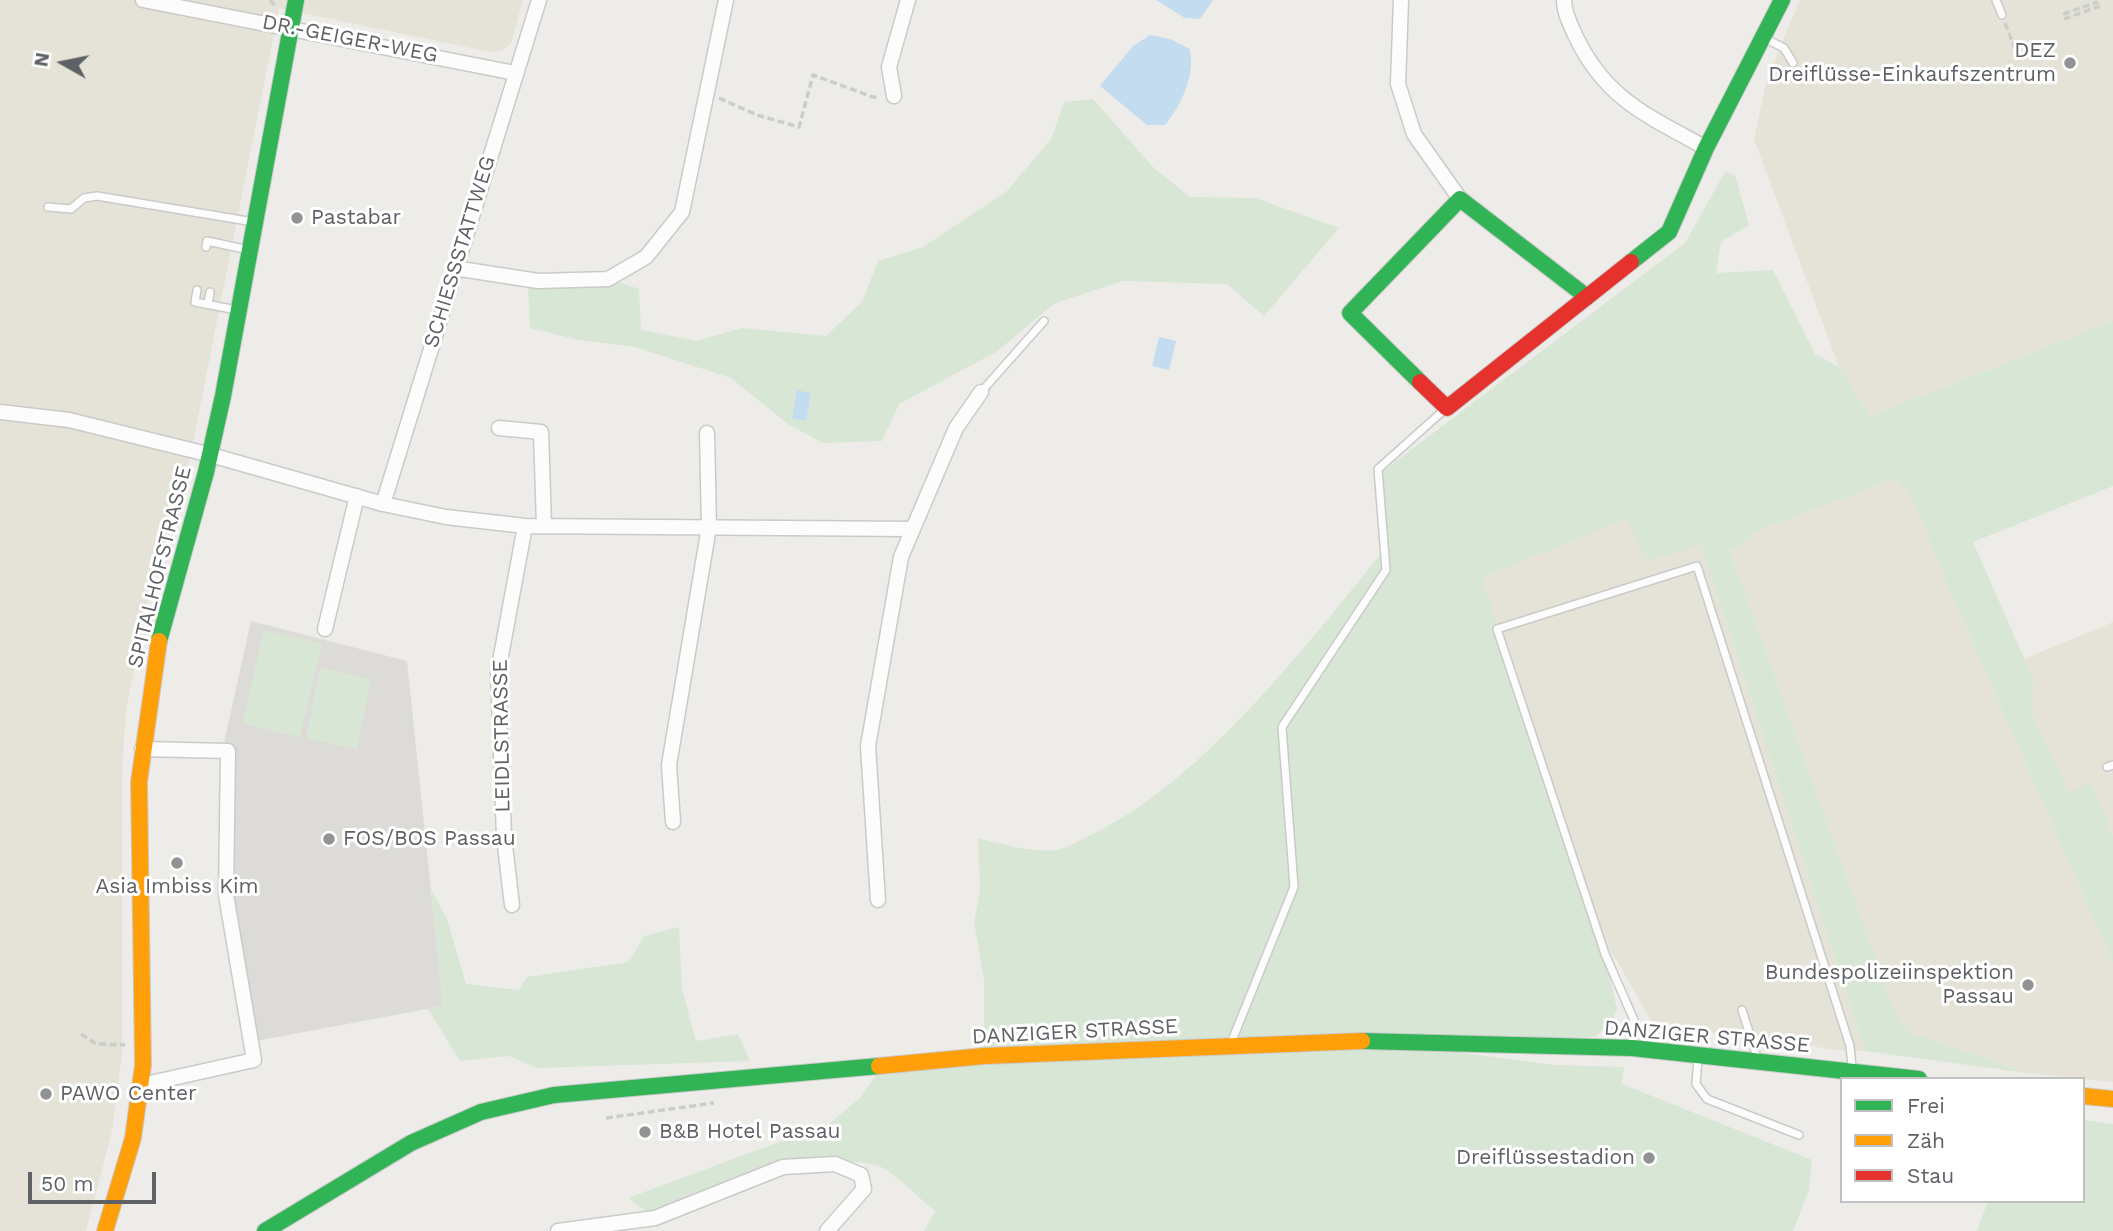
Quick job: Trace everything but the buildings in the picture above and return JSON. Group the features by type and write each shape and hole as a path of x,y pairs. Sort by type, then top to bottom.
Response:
{"street":[{"name":"DR.-GEIGER-WEG","path":"143,0 291,26 515,73"},
{"name":"SPITALHOFSTRASSE","path":"105,1231 129,1153 141,1085 144,1046 138,826 142,749 166,613 211,455 296,0"},
{"name":"SCHIESSSTATTWEG","path":"383,504 539,0"},
{"path":"454,268 538,281 608,279 646,257 682,212 726,0"},
{"path":"894,96 889,67 908,0"},
{"path":"1401,0 1398,84 1414,134 1460,199 1587,297"},
{"path":"1564,0 1569,21 1589,64 1629,106 1706,148"},
{"path":"1460,199 1350,313 1447,408 1669,232 1706,148 1765,38 1782,0"},
{"path":"878,900 868,746 901,556 956,428 981,392"},
{"path":"0,412 69,420 211,455 383,504 446,516 526,526 913,529"},
{"path":"499,428 541,432 544,525"},
{"path":"673,822 669,765 709,527 707,433"},
{"path":"325,629 357,496"},
{"name":"LEIDLSTRASSE","path":"512,905 504,837 498,672 526,526"},
{"path":"141,1085 254,1059 226,895 228,751 142,749"},
{"name":"DANZIGER STRASSE","path":"265,1231 411,1143 481,1112 554,1095 984,1056 1367,1041 1632,1048 1698,1053 1895,1077"},
{"path":"2085,1096 2113,1099"},
{"path":"124,1231 122,1219 129,1153"},
{"path":"558,1231 655,1218 783,1167 835,1164 862,1175 864,1189 827,1231"}],"lane":[{"path":"1996,0 2002,15"},
{"path":"1765,38 1784,48 1793,63"},
{"path":"48,207 71,209 84,198 97,196 254,222"},
{"path":"206,247 207,241 219,247 250,250"},
{"path":"197,290 195,302 240,311"},
{"path":"208,304 210,292"},
{"path":"981,392 1044,321"},
{"path":"1230,1046 1294,887 1282,727 1386,570 1378,470 1447,408"},
{"path":"1632,1048 1634,1020 1605,954 1497,629 1697,566 1860,1074"},
{"path":"1742,1010 1758,1060"},
{"path":"1698,1053 1696,1084 1707,1100 1799,1135"}],"path":[{"path":"2063,17 2099,4"},
{"path":"2002,15 2017,54"},
{"path":"705,92 757,115 799,127 813,75 873,97 894,96"},
{"path":"82,1034 96,1044 144,1046"},
{"path":"606,1118 714,1103"}],"shaded area":[{"path":"0,0 523,0 511,44 501,51 490,52 279,8 190,457 151,586 126,710 122,773 122,1055 112,1131 86,1231 0,1231"},
{"path":"1800,0 2113,0 2113,321 1870,416 1839,367 1754,139 1767,79"},
{"path":"1894,479 1913,499 1949,589 2113,963 2113,1082 2027,1073 1910,1032 1895,1012 1730,551 1765,528"},
{"path":"1627,518 1701,545 1865,1051 1833,1050 1774,1039 1654,1026 1616,959 1588,920 1482,577"},
{"name":"FOS/BOS Passau","path":"251,621 407,661 443,1006 256,1041 234,922 234,746 224,743"},
{"path":"2113,622 2113,836 2092,784 2068,793 2032,712 2034,681 2024,659"}],"green space":[{"path":"1093,99 1154,168 1190,197 1255,198 1339,228 1264,316 1227,284 1123,281 1055,303 996,352 899,404 882,441 823,443 788,424 731,378 635,347 579,340 530,328 528,284 615,281 639,289 641,330 697,341 742,328 826,336 862,302 878,261 923,247 1006,192 1051,139 1064,102"},
{"path":"1725,172 1735,175 1749,225 1721,242 1716,273 1773,270 1815,354 1839,367 1870,416 2113,321 2113,486 1973,542 2034,681 2032,712 2068,792 2092,783 2113,836 2113,963 1949,589 1913,499 1894,479 1765,528 1730,551 1895,1012 1910,1032 2027,1073 1865,1051 1701,545 1648,560 1627,519 1482,577 1605,954 1617,1010 1612,1021 1595,1037 1373,1041 1554,1065 1624,1067 1622,1084 1812,1160 1809,1190 1793,1231 924,1231 935,1211 882,1167 847,1162 819,1163 762,1175 655,1218 628,1198 830,1123 860,1098 883,1065 984,1056 984,980 974,922 980,890 978,838 1037,850 1064,848 1128,814 1169,785 1209,750 1285,670 1383,551 1375,477 1685,243"},
{"path":"264,630 322,644 300,737 242,723"},
{"path":"320,668 371,679 357,749 306,738"},
{"path":"431,889 447,919 466,984 519,990 527,977 629,962 644,936 679,927 682,989 696,1041 738,1034 750,1061 537,1068 509,1056 460,1061 428,1009 443,1006"},
{"path":"2085,1120 2113,1124 2113,1231 1977,1231 1987,1203 2085,1203"}],"water":[{"path":"1156,0 1213,0 1200,19 1185,18"},
{"path":"1150,35 1170,39 1190,49 1191,69 1186,89 1165,125 1147,125 1100,86 1133,46"},
{"path":"1159,337 1176,341 1169,370 1152,366"},
{"path":"797,390 811,393 806,421 792,418"}],"traffic: fast":[{"path":"159,641 206,472 223,396 296,0"},
{"path":"1631,262 1669,232 1706,148 1782,0"},
{"path":"1420,382 1350,313 1460,199 1587,297"},
{"path":"1362,1041 1632,1048 1900,1077"},
{"path":"265,1231 411,1143 481,1112 554,1095 879,1066"}],"traffic: slow":[{"path":"105,1231 133,1138 143,1065 139,782 159,641"},
{"path":"879,1066 984,1056 1362,1041"},
{"path":"2085,1096 2113,1099"}],"traffic: jam":[{"path":"1420,382 1447,408 1631,262"}],"place":[{"name":"DEZ Dreiflüsse-Einkaufszentrum","path":"2070,63"},
{"name":"Pastabar","path":"297,218"},
{"name":"FOS/BOS Passau","path":"329,839"},
{"name":"Asia Imbiss Kim","path":"177,863"},
{"name":"Bundespolizeiinspektion Passau","path":"2028,985"},
{"name":"PAWO Center","path":"46,1094"},
{"name":"B&B Hotel Passau","path":"645,1132"},
{"name":"Dreiflüssestadion","path":"1649,1158"}]}
